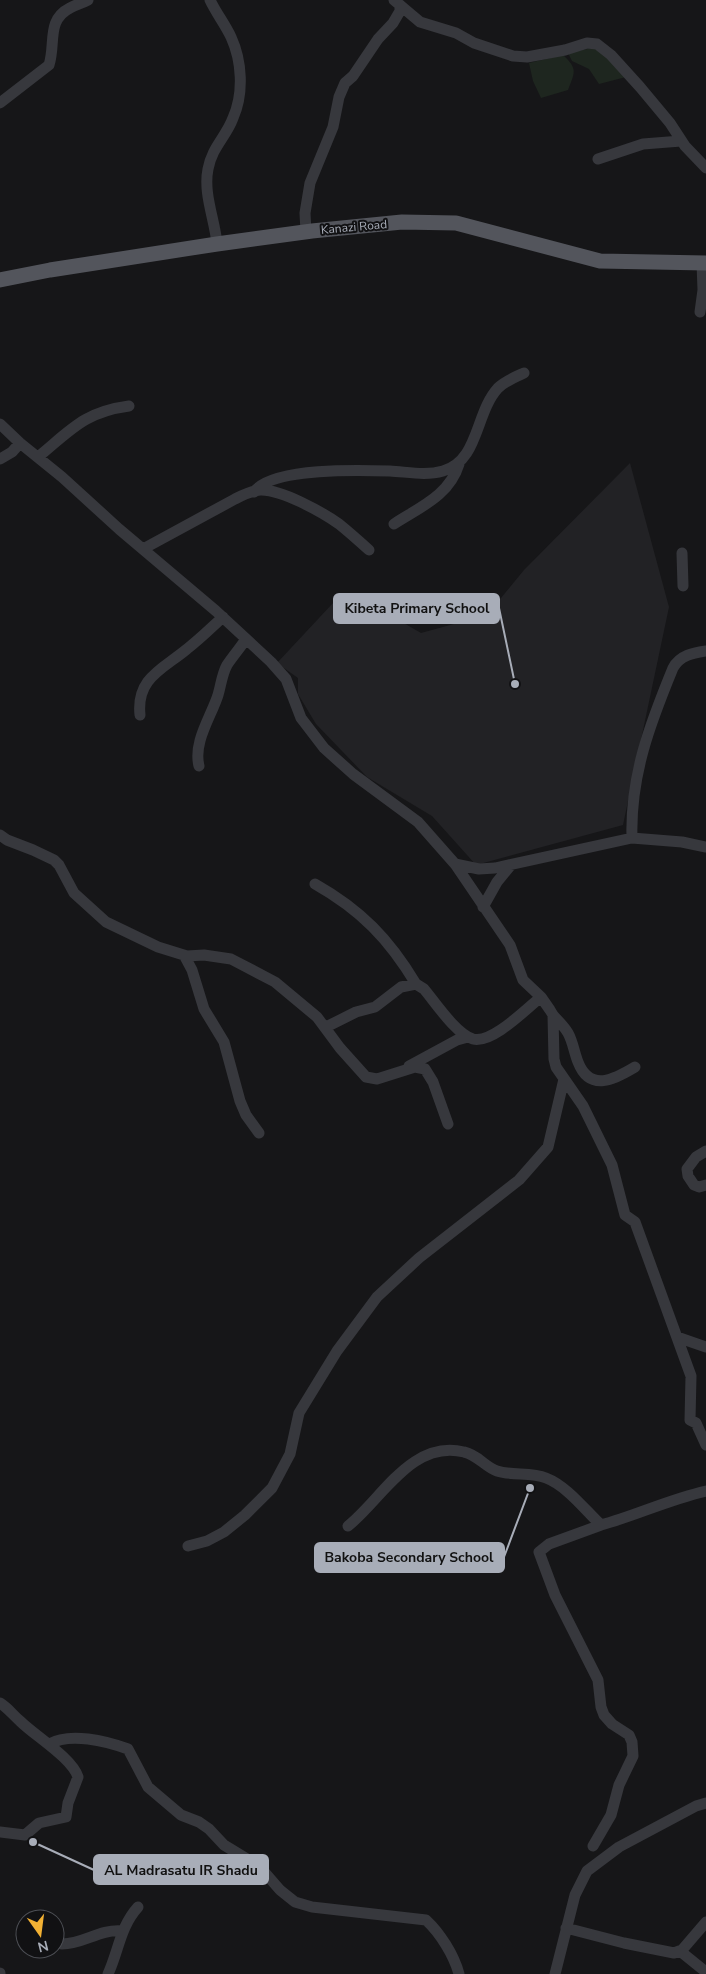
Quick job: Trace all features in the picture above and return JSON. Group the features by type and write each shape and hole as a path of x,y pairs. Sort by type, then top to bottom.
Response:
{"main road":[{"name":"Kanazi Road","path":"0,280 50,270 217,244 402,222 456,222 600,262 704,263"}],"street":[{"path":"0,103 49,65 52,56 52,32 56,19 68,8 88,0"},
{"path":"210,0 230,36 240,62 239,94 233,119 215,148 208,170 208,198 215,223 217,244"},
{"path":"397,3 420,22 456,33 474,43 513,56 527,57 565,50 587,43 598,44 611,54 640,87 670,123 692,155 706,168"},
{"path":"306,232 305,213 310,183 333,127 339,97 345,83 353,76 378,39 393,23 400,11 397,3"},
{"path":"598,159 643,144 681,141"},
{"path":"700,312 704,263"},
{"path":"254,492 259,485 268,481 309,472 433,473 444,471 464,460 490,398 499,387 524,373"},
{"path":"38,457 68,431 88,417 129,406"},
{"path":"0,424 223,617 271,662 286,679 301,718 324,748 353,774 418,822 455,864 510,945 523,980 541,997 568,1032 578,1062 588,1077 596,1081 608,1080 635,1066"},
{"path":"0,459 12,452 20,442"},
{"path":"394,524 437,497 455,476 459,464"},
{"path":"144,548 234,499 254,492 272,491 288,496 337,523 369,550"},
{"path":"682,553 683,586"},
{"path":"140,715 138,701 150,677 187,650 223,617"},
{"path":"199,766 197,754 199,745 218,696 224,674 227,666 246,639"},
{"path":"632,838 631,813 638,767 644,744 671,673 676,662 680,659 689,654 706,651"},
{"path":"0,835 7,840 54,860 59,865 74,893 106,922 158,947 184,955 220,956 242,964 275,982 310,1009 340,1048 366,1077 377,1079 403,1070 420,1067 429,1074 448,1124"},
{"path":"455,864 479,869 511,865 535,858 632,838 682,842 706,847"},
{"path":"483,907 497,882 511,865"},
{"path":"315,884 342,899 366,919 399,956 416,984 424,989 447,1017 468,1037"},
{"path":"184,955 192,970 204,1009 224,1042 240,1101 246,1115 259,1133"},
{"path":"326,1028 356,1012 375,1007 401,986 416,984"},
{"path":"403,1070 457,1040 468,1037 480,1040 492,1036 541,997"},
{"path":"553,1015 554,1059 556,1067 583,1106 612,1165 625,1216 635,1222 691,1376 690,1420 696,1423 706,1445"},
{"path":"188,1546 208,1541 224,1532 245,1515 272,1488 290,1454 299,1413 337,1351 377,1296 419,1258 519,1180 548,1148 564,1079"},
{"path":"706,1151 696,1157 687,1169 688,1176 694,1186 706,1185"},
{"path":"677,1337 706,1347"},
{"path":"348,1526 413,1462 422,1457 449,1450 474,1455 498,1471 547,1478 569,1495 601,1525"},
{"path":"593,1846 611,1815 619,1785 633,1756 632,1742 629,1735 612,1724 603,1713 600,1684 558,1602 539,1552 549,1544 601,1525 673,1500 706,1491"},
{"path":"0,1703 36,1736 49,1744 73,1768 78,1776 68,1803 67,1815 62,1819 39,1823 25,1835 0,1832"},
{"path":"49,1744 56,1740 72,1737 128,1749 148,1787 181,1815 199,1822 209,1829 224,1845 260,1867 280,1890 295,1902 312,1907 426,1920 441,1938 459,1974"},
{"path":"555,1974 575,1895 587,1870 619,1847 688,1810 706,1803"},
{"path":"108,1974 116,1955 122,1931 128,1918 138,1907"},
{"path":"566,1928 674,1953 680,1951 706,1922"},
{"path":"65,1944 71,1944 110,1930 122,1931"},
{"path":"680,1951 706,1972"}],"shaded area":[{"path":"597,47 626,77 599,84 589,69 572,61 568,53"},
{"path":"563,55 574,71 568,90 541,98 533,81 529,63"},
{"path":"630,463 669,607 623,825 476,865 432,816 367,777 316,724 298,694 298,678 277,663 333,603 371,604 421,633 487,615 524,570"}],"place":[{"name":"Kibeta Primary School","path":"515,684"},
{"name":"Bakoba Secondary School","path":"530,1488"},
{"name":"AL Madrasatu IR Shadu","path":"33,1842"}]}
